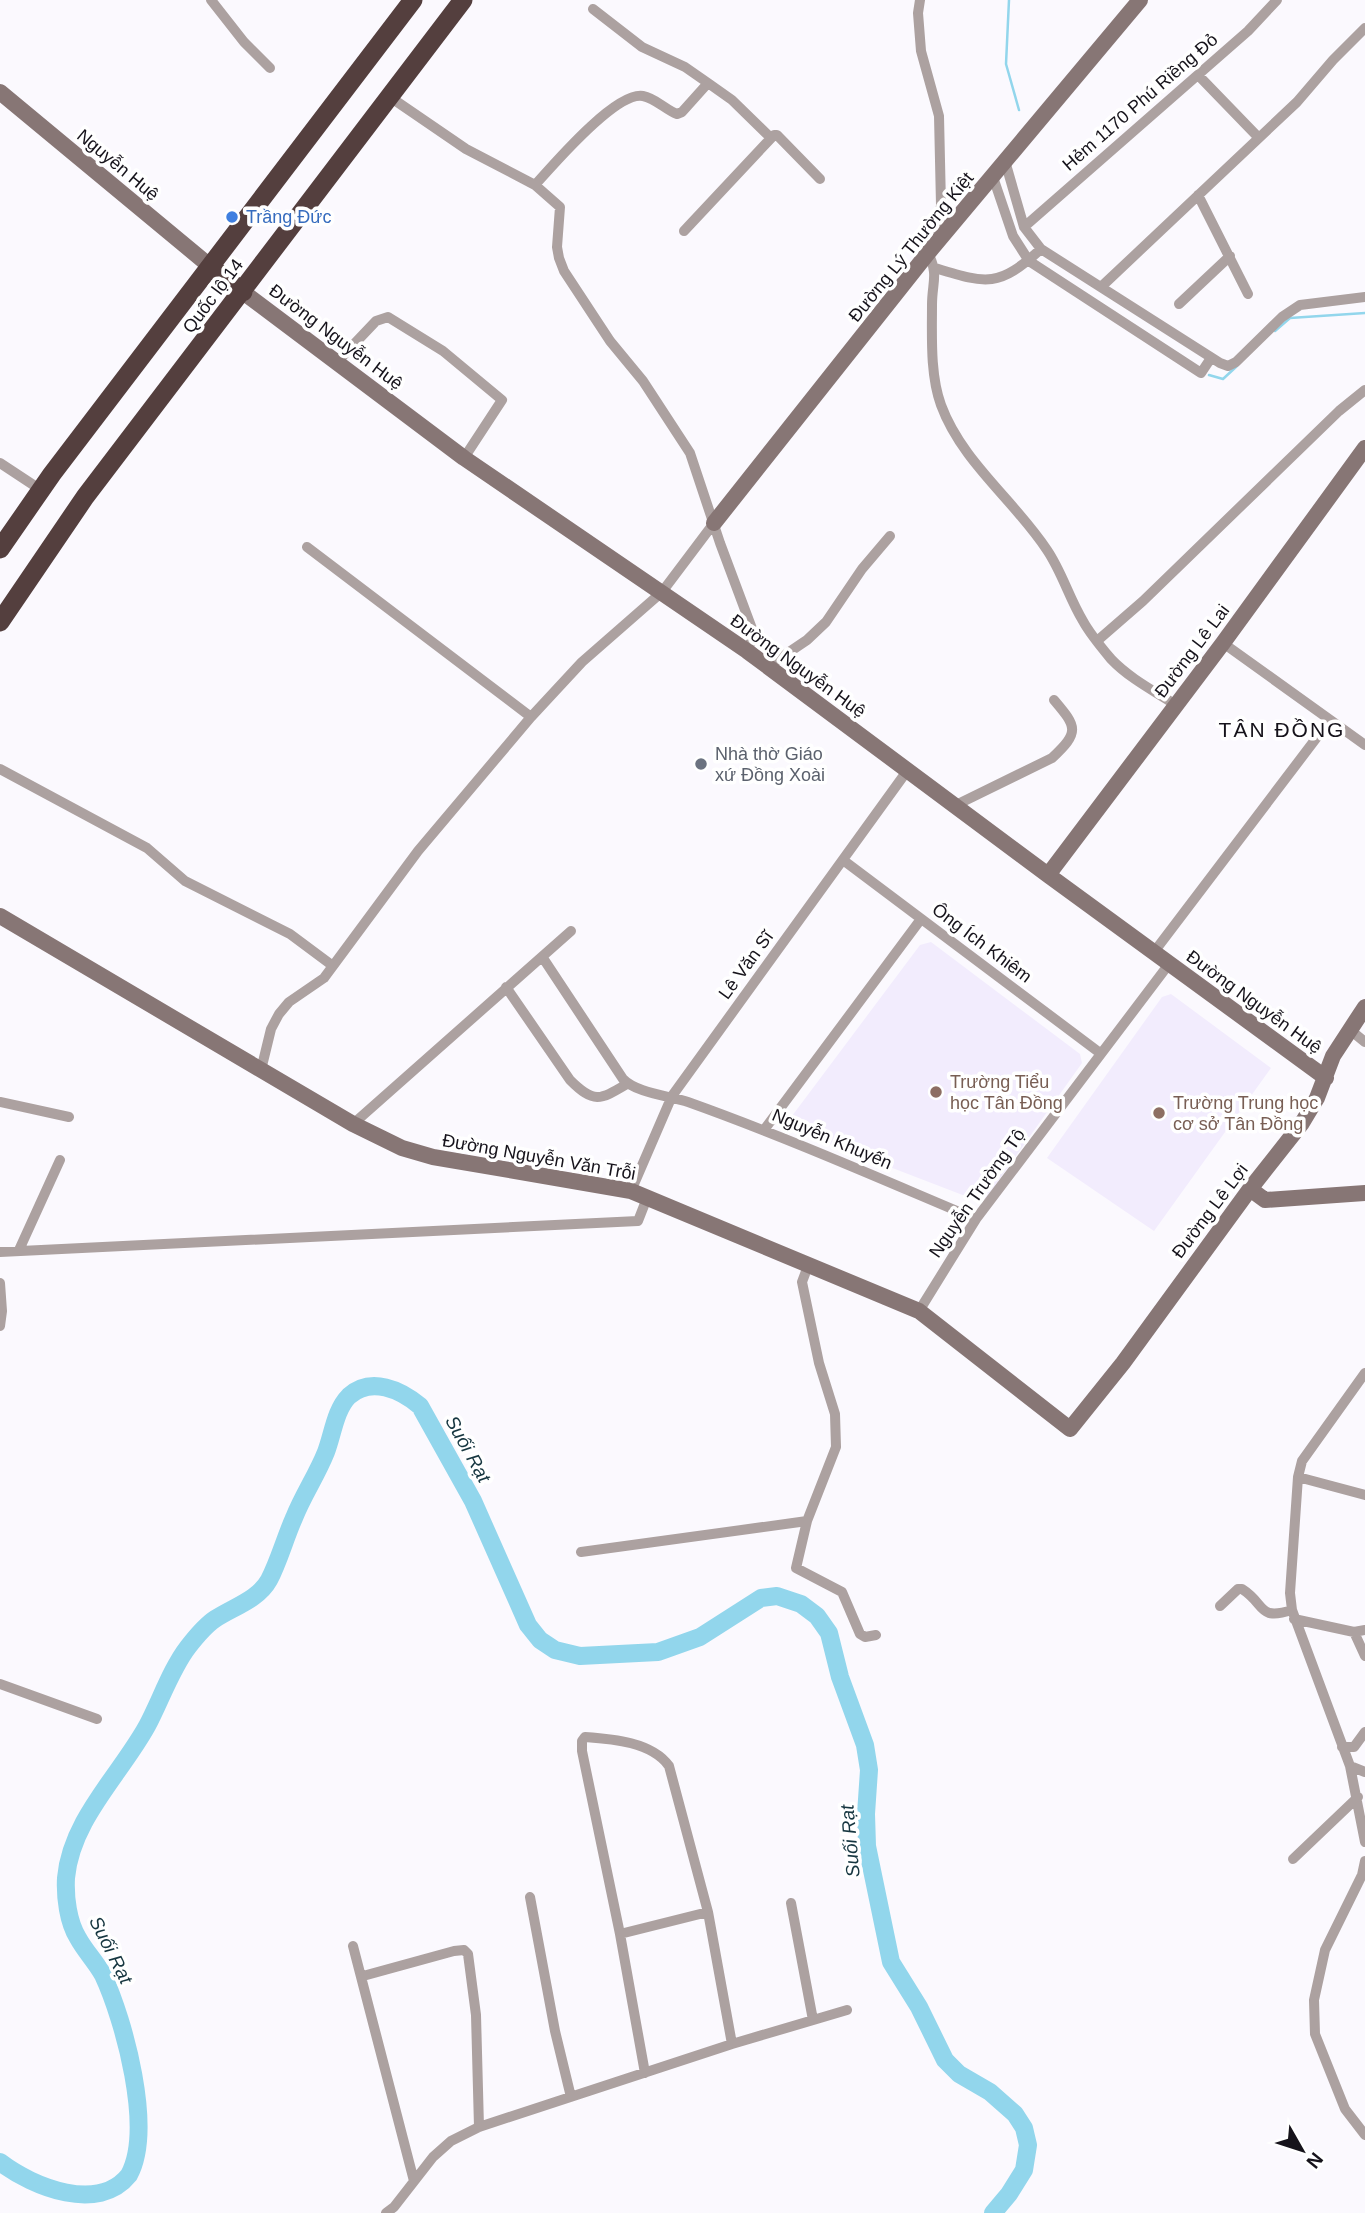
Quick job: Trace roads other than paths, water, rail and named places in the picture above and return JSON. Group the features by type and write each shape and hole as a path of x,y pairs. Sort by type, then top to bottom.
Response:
{"highway":[{"name":"Quốc lộ 14","path":"0,549 41,490 413,0"},
{"name":"Quốc lộ 14","path":"0,622 85,497 463,0"},
{"path":"211,267 243,292"}],"street":[{"path":"211,0 244,42 270,68"},
{"path":"920,0 918,13 921,51 939,116 940,205 932,303 935,378 940,404 964,449 1046,548 1063,574 1082,620 1097,641 1131,676 1176,705"},
{"name":"Đường Lý Thường Kiệt","path":"714,523 934,254 1005,161 1140,0"},
{"name":"Hẻm 1170 Phú Riềng Đỏ","path":"1024,227 1248,31 1276,0"},
{"path":"593,9 642,47 685,67 732,100 770,137"},
{"path":"1101,287 1297,102 1327,66 1365,28"},
{"path":"1198,75 1258,137"},
{"path":"535,186 593,125 621,101 644,96 677,114 682,112 708,83"},
{"name":"Nguyễn Huệ","path":"0,92 211,267"},
{"path":"390,97 466,149 535,186 560,207 557,247 564,271 610,341 643,381 690,453 754,634 747,650"},
{"path":"684,231 770,137 777,135 820,178"},
{"path":"1005,161 1024,227 1041,249 1211,358 1228,366 1236,362 1282,317 1300,305 1365,297"},
{"path":"993,177 1013,236 1028,261 1201,373 1211,358"},
{"path":"1199,195 1248,294"},
{"path":"934,254 974,279 990,281 1010,274 1041,249"},
{"path":"1179,304 1230,256"},
{"name":"Đường Nguyễn Huệ","path":"243,292 464,457 747,650 907,771 1326,1078"},
{"path":"338,361 376,321 388,317 443,351 502,400 464,457"},
{"path":"1097,641 1143,601 1339,411 1365,390"},
{"name":"Đường Lê Lai","path":"1048,875 1223,643 1365,448"},
{"path":"0,463 41,490"},
{"path":"261,1070 271,1029 279,1014 289,1002 324,978 418,851 531,717 582,662 662,592 714,523"},
{"path":"767,667 807,640 826,622 862,569 890,536"},
{"path":"307,547 531,717"},
{"path":"1223,643 1365,745"},
{"path":"956,806 1052,758 1062,749 1073,730 1072,721 1054,700"},
{"path":"1154,952 1329,720"},
{"path":"0,769 147,848 185,881 290,934 333,966"},
{"name":"Lê Văn Sĩ","path":"631,1191 672,1097 907,771"},
{"name":"Ông Ích Khiêm","path":"843,860 1100,1054"},
{"name":"Đường Nguyễn Văn Trỗi","path":"0,916 353,1124 402,1148 433,1157 631,1191 919,1311 1070,1429"},
{"path":"764,1130 921,919"},
{"path":"353,1124 571,931"},
{"path":"506,987 579,1089 589,1096 603,1098 627,1084 543,958"},
{"name":"Nguyễn Trường Tộ","path":"919,1311 976,1219 1169,964"},
{"name":"Đường Lê Lợi","path":"1070,1429 1123,1363 1301,1123 1317,1098 1333,1056 1365,1007"},
{"path":"1349,1029 1365,1042"},
{"name":"Nguyễn Khuyến","path":"627,1084 764,1130 976,1219"},
{"path":"0,1102 69,1117"},
{"path":"19,1250 60,1160"},
{"path":"1250,1189 1265,1200 1365,1193"},
{"path":"0,1252 638,1221 647,1198"},
{"path":"808,1266 803,1282 819,1363 835,1414 836,1447 807,1521 796,1568 842,1592 860,1634 864,1637 876,1635"},
{"path":"0,1283 0,1326"},
{"path":"1365,1373 1302,1461 1298,1477 1290,1593 1293,1614 1350,1766 1365,1842"},
{"path":"1298,1477 1365,1495"},
{"path":"581,1552 807,1521"},
{"path":"1220,1606 1238,1589 1242,1589 1265,1612 1275,1615 1293,1614 1360,1631 1365,1656"},
{"path":"0,1684 97,1719"},
{"path":"1342,1747 1353,1747 1365,1732"},
{"path":"645,2073 620,1934 582,1751 585,1737 633,1744 659,1754 670,1766 708,1912 732,2044"},
{"path":"1350,1766 1365,1772"},
{"path":"1293,1859 1358,1797"},
{"path":"1365,1861 1363,1875 1325,1950 1314,2000 1315,2034 1345,2109 1365,2135"},
{"path":"530,1897 555,2031 571,2097"},
{"path":"791,1903 813,2020"},
{"path":"620,1934 708,1912"},
{"path":"353,1945 414,2181"},
{"path":"363,1976 454,1951 464,1950 468,1954 476,2015 479,2127"},
{"path":"386,2213 433,2157 451,2141 479,2127 732,2044 847,2010"}],"waterway":[{"path":"1009,0 1006,64 1019,110"},
{"path":"1275,331 1290,318 1365,313"},
{"path":"1209,375 1223,379 1237,366"},
{"name":"Suối Rạt","path":"0,2162 14,2172 48,2188 84,2194 101,2193 116,2186 129,2175 136,2155 138,2131 133,2075 111,1995 103,1975 75,1932 70,1917 66,1885 70,1857 87,1817 147,1726 171,1675 188,1647 212,1622 252,1598 269,1580 326,1452 337,1415 344,1402 358,1390 376,1386 404,1395 420,1406 473,1501 528,1625 540,1640 555,1650 580,1656 658,1652 700,1637 761,1598 777,1596 801,1604 817,1616 829,1633 840,1677 865,1745 869,1770 867,1846 891,1962 919,2007 945,2060 959,2074 990,2092 1015,2114 1024,2128 1028,2145 1024,2170 993,2213"}],"place":[{"name":"Trầng Đức","path":"232,217"},
{"name":"Nhà thờ Giáo xứ Đồng Xoài","path":"701,764"},
{"name":"Trường Tiểu học Tân Đồng","path":"936,1092"},
{"name":"Trường Trung học cơ sở Tân Đồng","path":"1159,1113"}],"district":[{"name":"TÂN ĐỒNG","path":"1282,729"}]}
